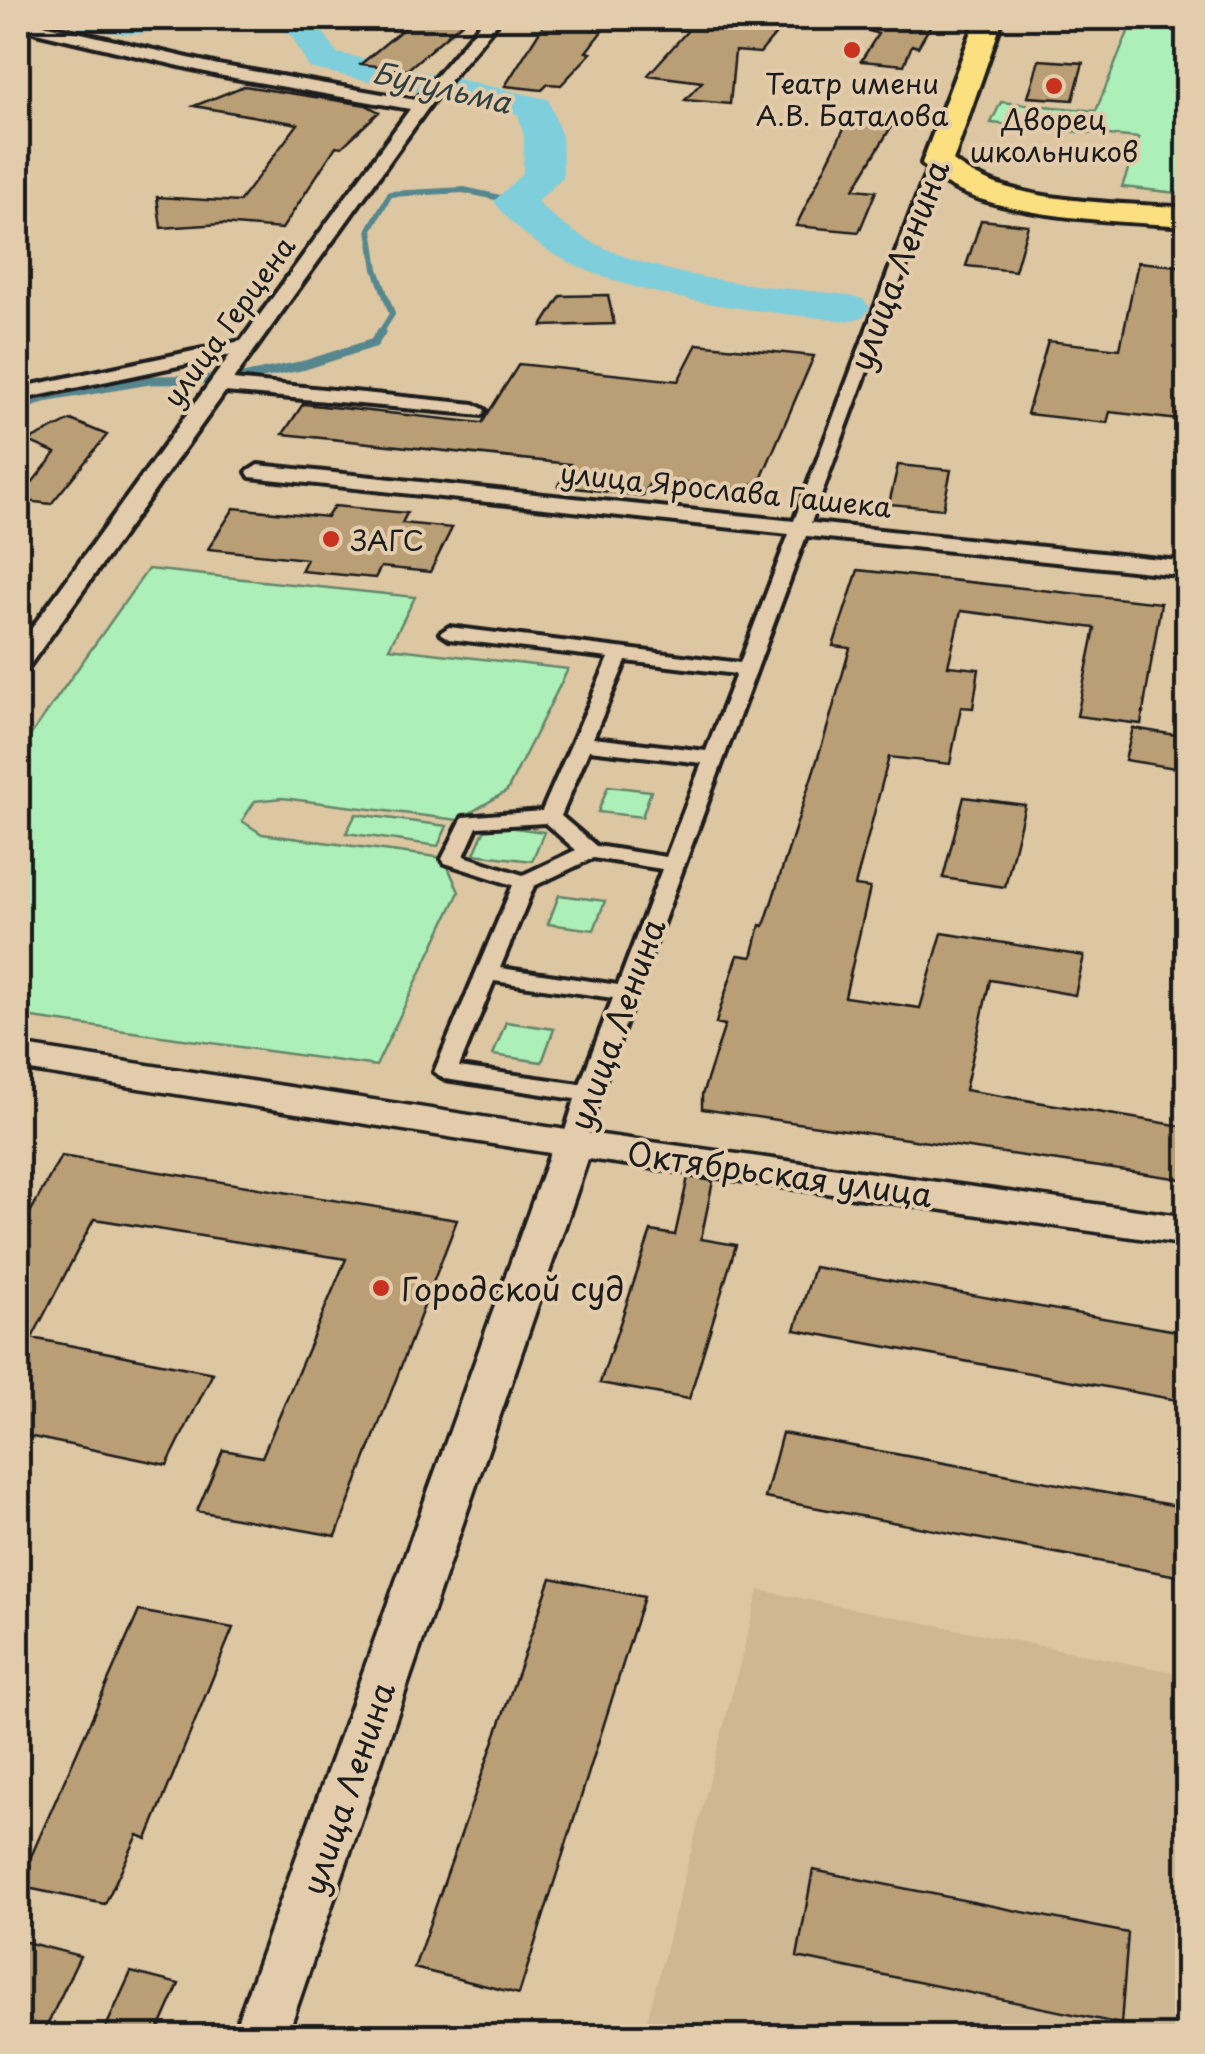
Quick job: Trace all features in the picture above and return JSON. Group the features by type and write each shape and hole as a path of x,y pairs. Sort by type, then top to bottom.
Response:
{"main road":[{"name":"улица Ленина","path":"937,162 990,18"},
{"path":"937,162 948,176 1000,196 1188,218"}],"street":[{"path":"20,18 42,28 218,70 431,93"},
{"name":"улица Герцена","path":"18,664 431,93 493,18"},
{"path":"1130,18 1188,24"},
{"name":"улица Ленина","path":"260,2036 588,1093 937,162"},
{"path":"18,394 231,365 474,410"},
{"name":"улица Ярослава Гашека","path":"258,472 1188,569"},
{"path":"449,633 747,670"},
{"path":"550,817 620,654"},
{"path":"582,742 714,758"},
{"path":"525,882 452,859 470,821 550,817 590,851 674,865"},
{"path":"588,1093 445,1072 525,882 590,851"},
{"path":"487,972 626,993"},
{"name":"Октябрьская улица","path":"18,1057 573,1144 1188,1231"}],"shaded area":[{"path":"759,1590 1187,1675 1187,2036 643,2036"}],"green space":[{"path":"1130,27 1187,32 1187,194 1122,187 1139,138 991,123 1001,102 1096,111"},
{"path":"148,569 415,597 389,648 568,669 507,791 458,820 282,798 255,801 242,821 262,834 444,858 459,892 376,1066 18,1016 18,753"},
{"path":"608,786 651,791 642,817 598,812"},
{"path":"356,814 447,826 438,846 346,833"},
{"path":"487,824 544,832 532,861 474,854"},
{"path":"559,895 605,901 594,930 548,924"},
{"path":"506,1022 554,1029 542,1062 493,1055"}],"building":[{"path":"416,18 465,20 407,70 361,64"},
{"path":"548,18 612,18 586,52 591,53 561,85 548,84 542,90 505,86"},
{"path":"699,18 789,18 760,53 735,51 730,104 685,100 702,82 648,75"},
{"path":"845,18 935,18 918,47 912,45 904,65 861,61 878,34 845,22"},
{"name":"Дворец школьников","path":"1039,60 1083,63 1073,100 1028,97"},
{"path":"244,86 366,105 379,112 342,147 336,146 282,229 222,224 161,228 157,197 239,202 298,124 194,106"},
{"path":"852,112 897,117 854,189 876,191 859,232 796,226"},
{"path":"981,220 1028,225 1015,271 966,266"},
{"path":"1138,262 1188,267 1188,421 1110,412 1107,423 1027,414 1048,341 1120,349"},
{"path":"608,295 614,324 542,326 561,296"},
{"path":"697,344 814,356 762,477 753,484 737,488 652,478 643,496 558,486 570,464 283,434 303,404 482,423 519,364 678,381"},
{"path":"71,420 107,435 51,504 18,500 56,453 28,441"},
{"path":"898,465 951,470 943,509 889,504"},
{"name":"ЗАГС","path":"334,506 407,513 402,523 452,528 430,572 381,567 375,578 301,571 307,559 208,549 234,508 327,517"},
{"path":"858,570 1161,603 1141,724 1077,716 1095,628 961,611 948,666 979,669 973,708 961,707 950,764 889,757 855,886 870,888 845,997 920,1008 942,933 1084,956 1075,995 990,980 965,1090 1188,1127 1188,1180 702,1109 702,1095 725,1025 716,1023 722,1003 738,955 752,957 760,925 764,926 826,732 850,648 833,646"},
{"path":"1133,728 1188,737 1188,770 1125,760"},
{"path":"964,797 1025,805 1005,887 943,878"},
{"path":"61,1156 457,1220 336,1536 197,1511 223,1450 262,1457 346,1259 94,1219 32,1338 213,1373 167,1465 18,1434 18,1235"},
{"path":"688,1177 713,1181 701,1239 736,1245 689,1399 600,1383 651,1231 675,1235"},
{"path":"814,1267 1188,1333 1188,1402 795,1330"},
{"path":"782,1433 1188,1508 1188,1578 765,1498"},
{"path":"551,1578 644,1597 519,1994 414,1968"},
{"path":"139,1611 233,1628 147,1839 138,1835 105,1904 18,1886"},
{"path":"813,1870 1128,1933 1121,2024 797,1957"},
{"path":"18,1940 80,1956 42,2036 18,2036"},
{"path":"131,1972 179,1984 156,2036 102,2036"}],"waterway":[{"name":"Бугульма","path":"84,18 140,23 156,18"},
{"name":"Бугульма","path":"262,18 301,24 315,41 322,60 535,107 543,137 543,177 514,201 540,228 576,250 667,281 848,308"},
{"path":"379,335 392,314 376,269 370,229 390,194 464,190 514,201"},
{"path":"18,410 43,398 149,380 238,379 305,365 374,343 381,332"}],"place":[{"name":"Театр имени А.В. Баталова","path":"852,50"},
{"name":"Дворец школьников","path":"1054,86"},
{"name":"ЗАГС","path":"331,539"},
{"name":"Городской суд","path":"381,1288"}]}
